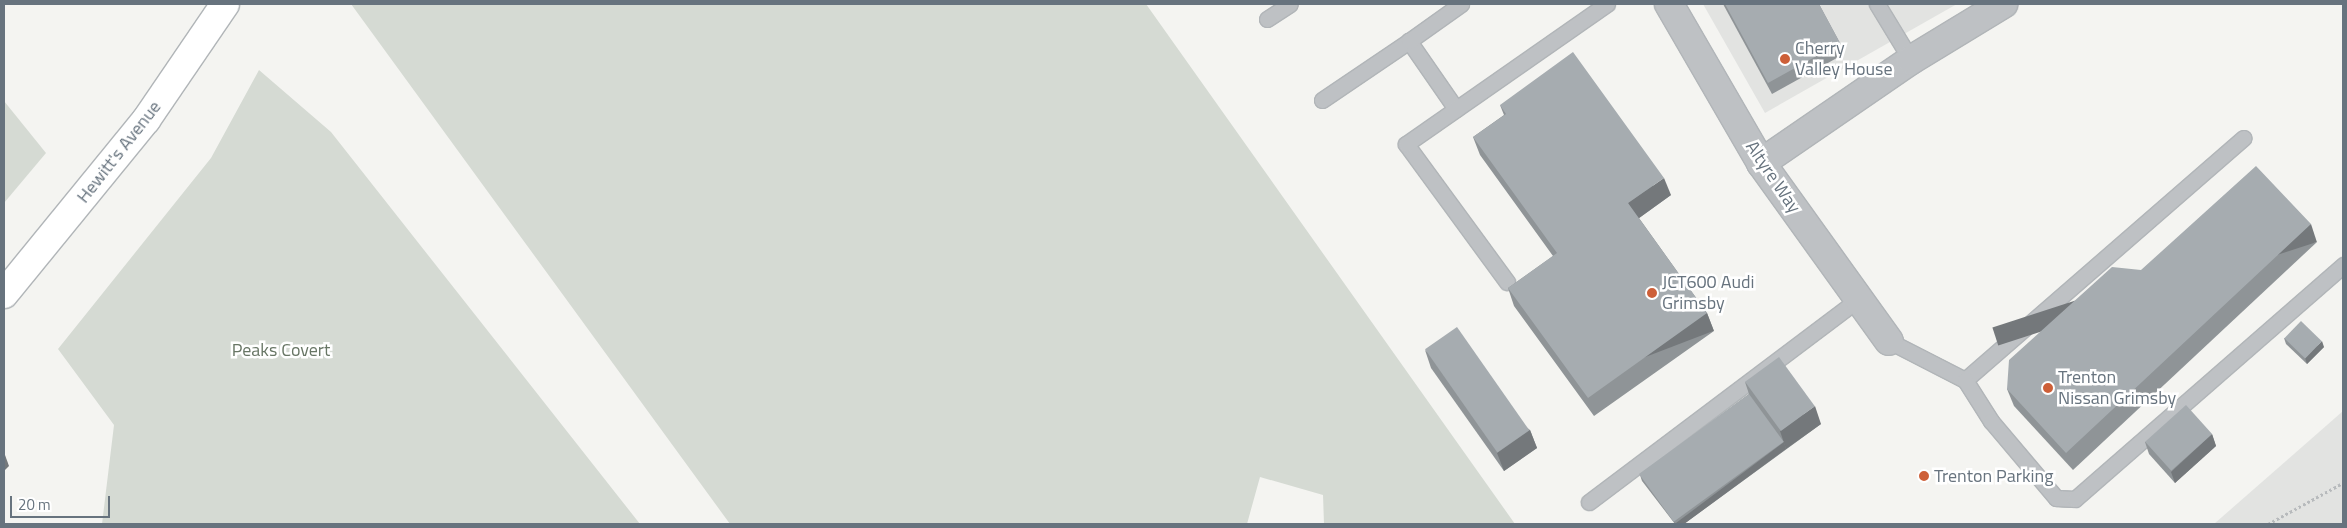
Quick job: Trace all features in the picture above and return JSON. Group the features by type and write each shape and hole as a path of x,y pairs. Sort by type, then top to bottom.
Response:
{"main road":[{"name":"Hewitt's Avenue","path":"4,294 146,120 225,4"}],"street":[{"name":"Altyre Way","path":"1670,4 1761,163 1889,341"},
{"path":"1761,163 1911,60 2003,4"}],"lane":[{"path":"1267,19 1290,4"},
{"path":"1322,100 1461,4"},
{"path":"1506,282 1406,144 1607,4"},
{"path":"1877,4 1911,60"},
{"path":"1409,41 1456,109"},
{"path":"1964,380 2243,138"},
{"path":"1889,341 1964,380 1991,422 2056,498 2076,499 2343,265"},
{"path":"1589,502 1858,299"}],"path":[{"path":"2268,524 2343,483"}],"shaded area":[{"path":"1703,4 1957,4 1765,113"},
{"path":"2343,411 2343,524 2214,524"}],"green space":[{"path":"351,4 1146,4 1515,524 1324,524 1323,495 1260,477 1247,524 730,524"},
{"name":"Peaks Covert","path":"259,70 331,132 640,524 102,524 114,425 58,349 211,158"},
{"path":"4,101 46,153 4,203"}],"building":[{"path":"1725,4 1819,4 1840,43 1768,83"},
{"path":"1573,52 1664,178 1628,203 1707,313 1588,398 1508,288 1557,253 1473,137 1506,114 1500,105"},
{"path":"2256,166 2311,224 2066,453 2007,389 2009,360 2112,267 2141,270"},
{"path":"2301,321 2322,341 2305,358 2284,338"},
{"path":"1457,327 1529,430 1497,453 1425,349"},
{"path":"1779,357 1815,406 1781,431 1745,382"},
{"path":"1749,394 1784,442 1674,522 1639,474"},
{"path":"2186,405 2212,434 2171,471 2145,442"}],"place":[{"name":"Cherry Valley House","path":"1785,59"},
{"name":"JCT600 Audi Grimsby","path":"1652,293"},
{"name":"Trenton Nissan Grimsby","path":"2048,388"},
{"name":"Trenton Parking","path":"1924,476"}]}
